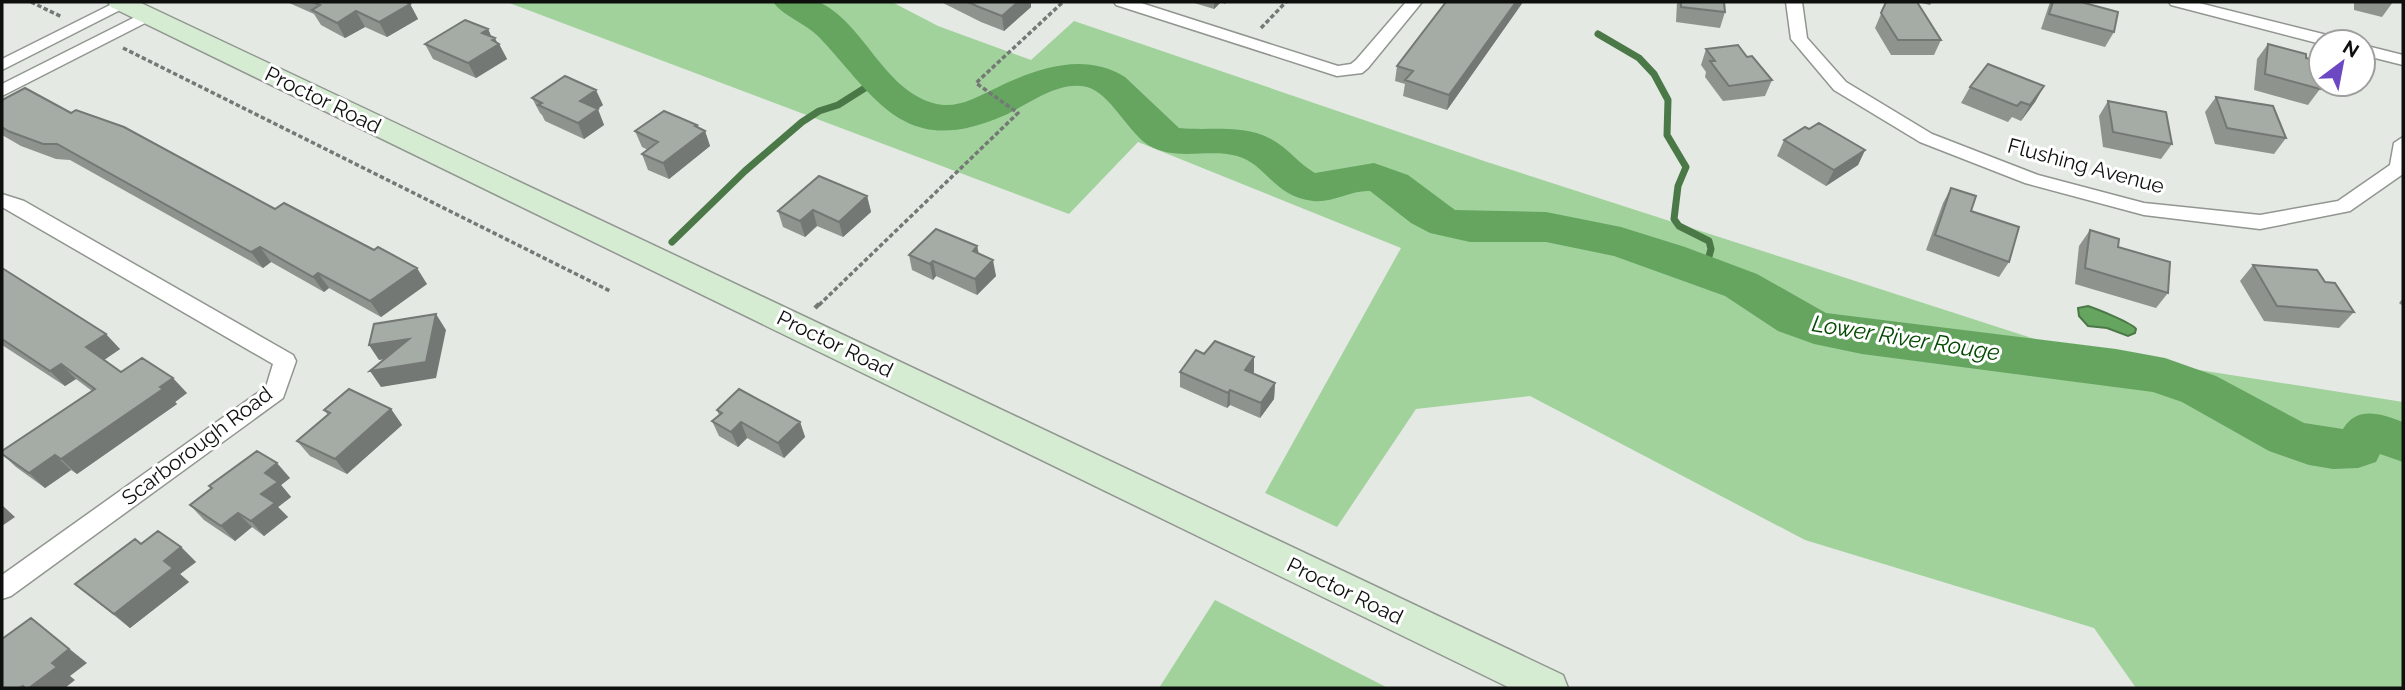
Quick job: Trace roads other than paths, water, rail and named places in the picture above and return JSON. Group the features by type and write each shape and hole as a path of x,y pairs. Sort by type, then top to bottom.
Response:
{"street":[{"path":"1122,2 1329,71 1356,69 1414,2"},
{"name":"Flushing Avenue","path":"1794,2 1799,39 1840,86 1926,138 2032,178 2144,209 2260,222 2343,205 2399,169 2403,143"},
{"path":"2177,2 2307,35"},
{"path":"2,65 80,26 130,7"},
{"path":"2,91 104,39 130,7"},
{"name":"Proctor Road","path":"130,7 1549,688"},
{"path":"2377,54 2402,60 2403,80"},
{"name":"Scarborough Road","path":"2,200 17,206 285,361 275,392 2,588"}],"waterway":[{"name":"Lower River Rouge","path":"791,2 811,12 829,26 890,94 908,107 929,116 950,118 970,114 1048,80 1069,75 1092,76 1112,86 1164,137 1181,141 1249,145 1305,185 1322,187 1357,178 1374,177 1393,185 1426,213 1445,223 1470,227 1546,227 1621,242 1741,285 1794,319 1826,330 2141,371 2177,380 2221,400 2264,426 2309,445 2333,449 2358,448 2366,434 2372,431 2403,442"},
{"path":"1598,34 1639,58 1654,74 1668,100 1667,135 1686,167 1678,186 1674,219 1679,226 1709,241 1711,249 1705,271"},
{"path":"672,242 745,171 802,122 819,111 838,105 876,81"}]}
